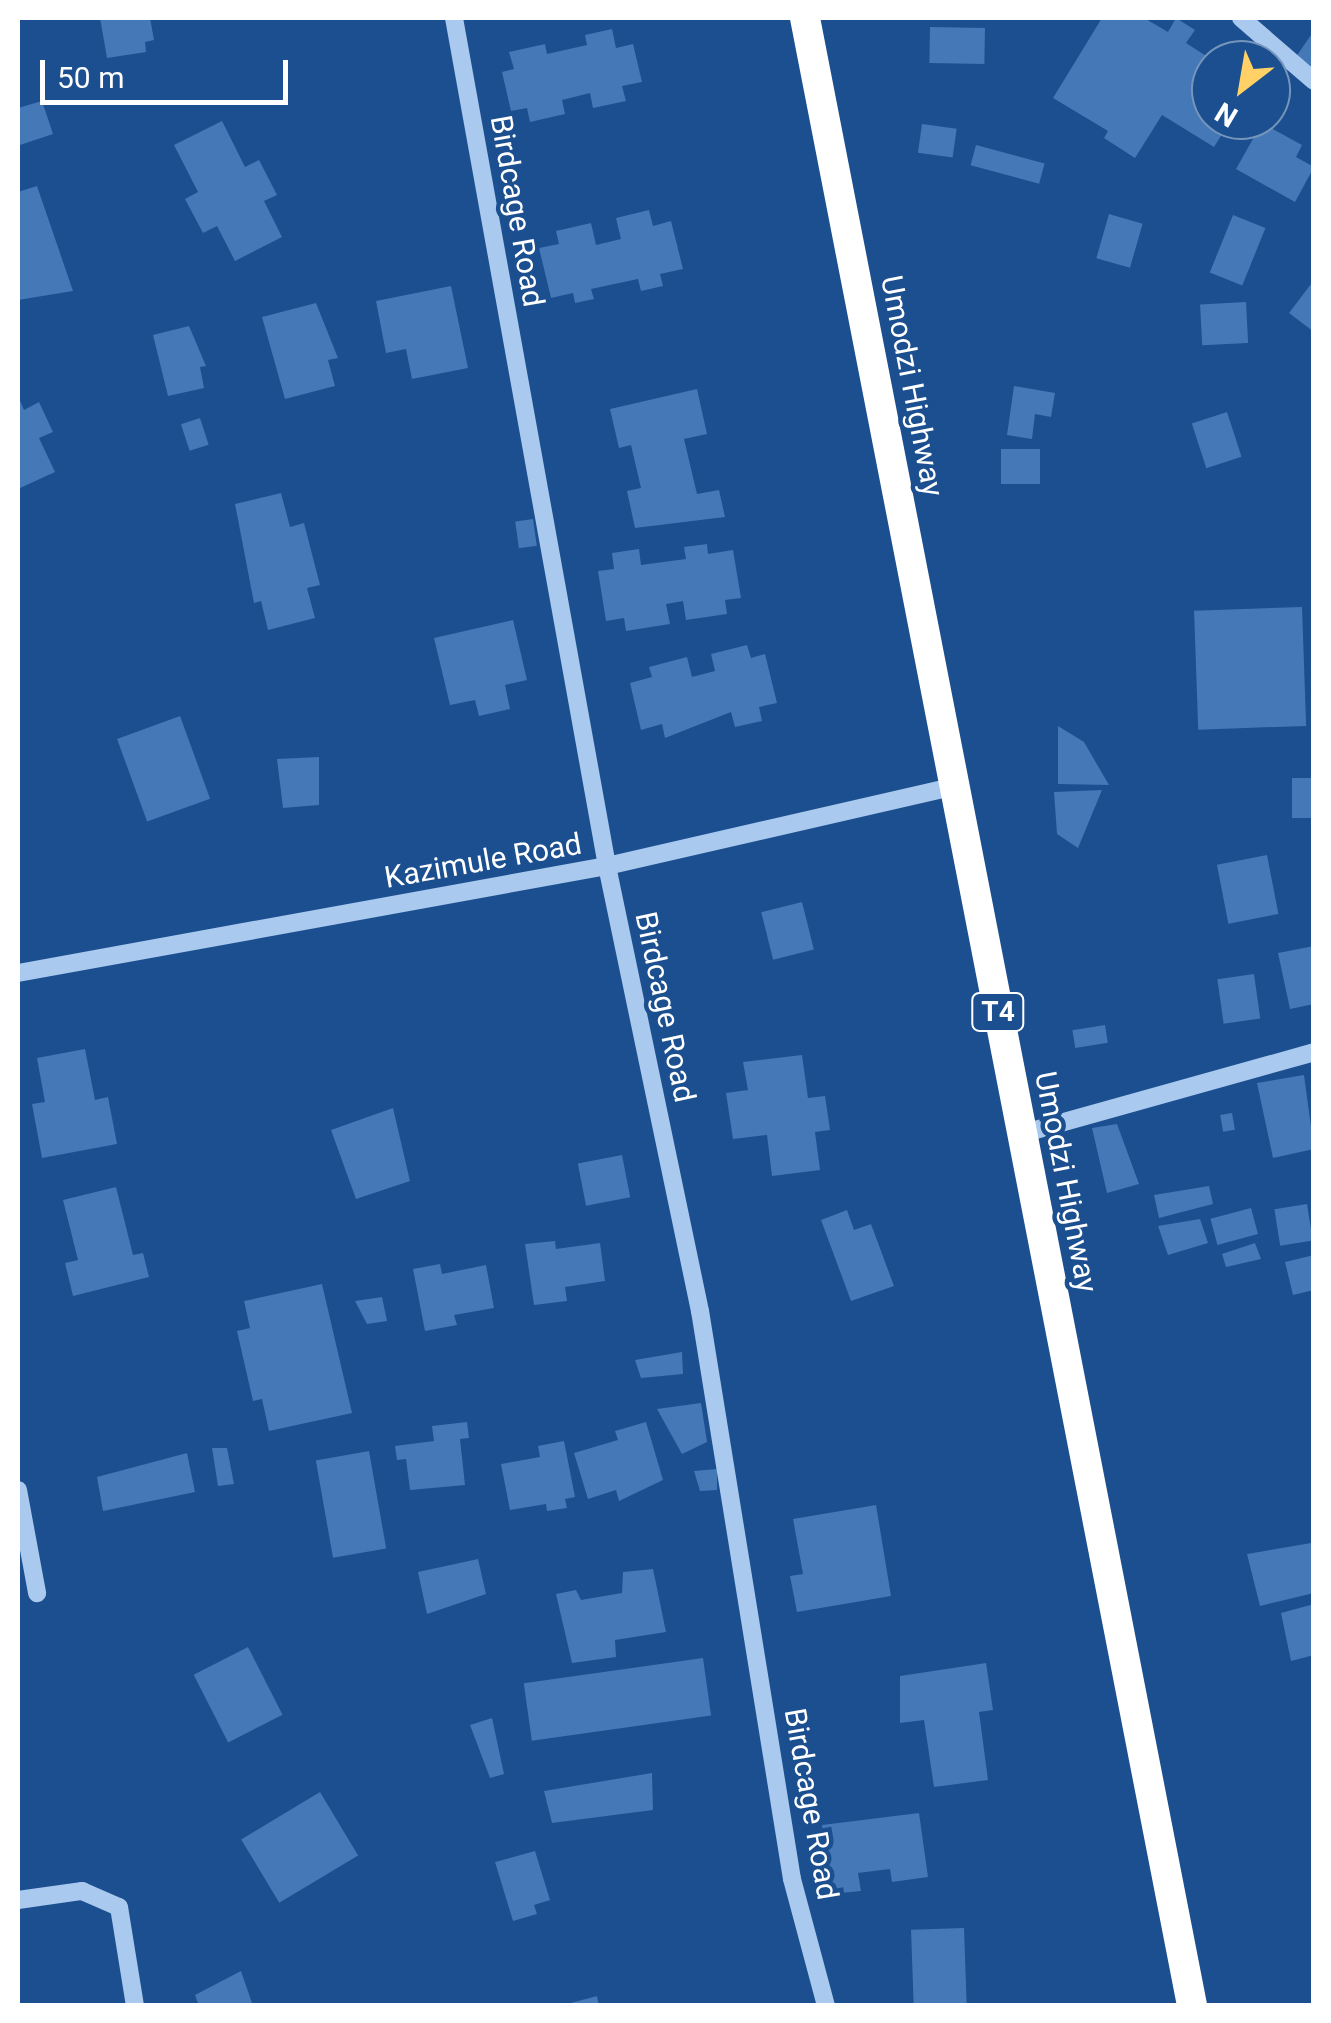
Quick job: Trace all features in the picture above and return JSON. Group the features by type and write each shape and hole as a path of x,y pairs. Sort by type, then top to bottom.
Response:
{"highway":[{"name":"Umodzi Highway","path":"804,18 1192,2006"}],"street":[{"name":"Birdcage Road","path":"454,18 607,866 700,1311 792,1879 826,2006"},
{"path":"1241,18 1314,80"},
{"name":"Kazimule Road","path":"18,974 607,866 955,786"},
{"path":"1021,1134 1314,1052"},
{"path":"18,1490 37,1593"},
{"path":"18,1900 82,1891 119,1906 135,2006"}],"building":[{"path":"100,18 150,18 154,40 145,42 146,52 107,58"},
{"path":"1102,18 1144,18 1168,32 1176,18 1195,30 1186,43 1191,46 1191,133 1162,115 1135,158 1104,138 1108,131 1053,98"},
{"path":"930,27 985,28 984,64 929,63"},
{"path":"612,29 616,48 633,44 642,82 622,86 626,101 593,108 590,93 562,100 565,114 530,122 527,108 511,111 502,72 514,69 509,52 545,44 547,54 587,45 585,35"},
{"path":"1311,35 1314,37 1314,75 1293,61"},
{"path":"42,101 53,134 20,145 18,108"},
{"path":"222,121 245,167 259,160 277,195 264,201 282,237 235,261 217,226 203,233 185,199 198,192 174,145"},
{"path":"922,124 957,129 953,158 918,153"},
{"path":"1291,139 1302,145 1296,157 1314,167 1295,202 1236,169 1252,140"},
{"path":"976,145 1045,163 1039,184 971,165"},
{"path":"37,186 73,291 18,300 18,192"},
{"path":"649,210 653,226 671,221 683,269 660,274 663,286 641,291 638,279 591,289 594,299 575,303 573,293 551,298 539,248 559,244 556,231 591,223 596,245 621,239 616,218"},
{"path":"1109,214 1143,224 1130,268 1096,258"},
{"path":"1233,215 1265,228 1242,286 1210,272"},
{"path":"1314,280 1314,332 1289,313"},
{"path":"451,286 468,368 412,379 406,349 386,353 376,301"},
{"path":"1246,302 1248,343 1202,345 1200,304"},
{"path":"316,303 338,358 328,360 335,386 285,399 262,317"},
{"path":"189,326 206,366 200,367 204,388 168,396 153,335"},
{"path":"1014,386 1055,393 1051,417 1035,414 1032,439 1007,435"},
{"path":"697,389 707,434 684,439 697,494 719,490 725,517 635,528 627,491 641,488 631,445 619,448 610,409"},
{"path":"18,396 24,410 39,402 53,432 39,438 55,472 18,489"},
{"path":"1227,412 1242,457 1206,468 1192,423"},
{"path":"200,418 209,445 190,451 181,424"},
{"path":"1001,449 1040,449 1040,484 1001,484"},
{"path":"281,493 290,527 304,523 320,585 307,588 315,618 268,630 261,601 254,603 235,504"},
{"path":"533,519 537,546 519,548 515,522"},
{"path":"707,544 708,554 733,550 741,598 725,600 727,614 686,620 683,601 666,604 670,624 626,631 624,618 606,621 598,571 614,569 612,553 639,549 641,565 686,559 684,547"},
{"path":"1302,607 1306,726 1198,730 1194,611"},
{"path":"513,620 527,680 505,685 510,709 479,716 475,700 450,705 434,638"},
{"path":"747,645 751,658 765,654 777,703 759,707 762,721 735,727 731,712 665,738 662,724 641,730 630,683 652,677 649,667 687,657 692,677 715,671 711,654"},
{"path":"180,716 210,799 147,822 117,739"},
{"path":"1058,726 1084,742 1109,785 1058,784"},
{"path":"319,757 319,805 283,808 277,759"},
{"path":"1292,778 1314,778 1314,818 1292,818"},
{"path":"1102,790 1078,848 1057,834 1054,792"},
{"path":"1267,855 1278,914 1228,924 1217,865"},
{"path":"802,902 814,950 773,960 761,912"},
{"path":"1314,946 1314,1004 1290,1009 1278,953"},
{"path":"1254,974 1260,1019 1224,1024 1217,979"},
{"path":"1105,1025 1108,1043 1075,1048 1072,1030"},
{"path":"85,1049 95,1100 108,1097 117,1144 42,1158 32,1104 45,1102 37,1058"},
{"path":"802,1055 808,1098 825,1096 830,1130 815,1132 820,1170 772,1176 767,1135 733,1139 726,1093 748,1090 743,1062"},
{"path":"1304,1075 1314,1149 1273,1158 1257,1083"},
{"path":"393,1108 410,1181 356,1199 331,1130"},
{"path":"1232,1113 1235,1130 1223,1132 1220,1115"},
{"path":"1117,1124 1139,1184 1107,1193 1092,1128"},
{"path":"622,1155 630,1197 586,1206 578,1164"},
{"path":"1209,1186 1213,1204 1159,1218 1154,1195"},
{"path":"116,1187 133,1255 143,1253 149,1277 73,1296 65,1263 78,1260 63,1200"},
{"path":"1307,1204 1313,1241 1280,1246 1274,1209"},
{"path":"1251,1208 1258,1234 1217,1245 1210,1219"},
{"path":"847,1210 854,1230 871,1224 894,1286 851,1301 821,1220"},
{"path":"1200,1219 1208,1243 1168,1255 1158,1226"},
{"path":"555,1241 556,1249 600,1243 605,1281 565,1287 567,1301 534,1305 525,1244"},
{"path":"1255,1243 1261,1259 1226,1267 1222,1254"},
{"path":"1314,1255 1314,1290 1293,1295 1285,1262"},
{"path":"440,1264 442,1274 486,1265 494,1308 454,1315 457,1325 425,1331 413,1269"},
{"path":"322,1284 352,1413 269,1431 262,1399 253,1401 237,1331 250,1328 244,1301"},
{"path":"382,1297 387,1321 367,1324 355,1301"},
{"path":"682,1352 683,1374 641,1378 635,1360"},
{"path":"701,1403 707,1442 682,1454 657,1409"},
{"path":"467,1422 469,1438 460,1439 465,1485 410,1490 406,1459 397,1460 395,1446 434,1441 432,1426"},
{"path":"646,1422 663,1480 619,1501 616,1490 588,1499 574,1453 618,1440 615,1431"},
{"path":"564,1441 575,1497 565,1499 567,1508 547,1511 546,1504 510,1510 501,1464 540,1457 538,1446"},
{"path":"212,1448 227,1448 234,1484 218,1486"},
{"path":"369,1451 386,1548 333,1558 316,1460"},
{"path":"187,1453 195,1492 103,1511 97,1477"},
{"path":"717,1469 717,1490 700,1491 694,1471"},
{"path":"876,1505 891,1596 797,1612 790,1576 803,1574 793,1519"},
{"path":"1311,1543 1314,1593 1260,1606 1247,1554"},
{"path":"478,1559 486,1594 427,1614 418,1572"},
{"path":"653,1569 666,1632 615,1640 616,1657 572,1663 556,1594 576,1590 581,1600 622,1593 623,1572"},
{"path":"1314,1604 1314,1655 1291,1661 1281,1613"},
{"path":"248,1647 283,1715 228,1742 194,1675"},
{"path":"703,1658 711,1715 532,1741 524,1683"},
{"path":"986,1663 993,1710 979,1712 988,1780 934,1787 924,1720 900,1723 900,1676"},
{"path":"492,1718 504,1774 490,1778 470,1725"},
{"path":"652,1773 653,1810 552,1823 544,1791"},
{"path":"320,1792 358,1855 279,1903 241,1839"},
{"path":"919,1813 928,1877 892,1882 890,1869 858,1873 861,1891 831,1894 822,1825"},
{"path":"535,1851 550,1900 534,1905 537,1914 513,1921 495,1862"},
{"path":"964,1928 967,2004 914,2006 911,1930"},
{"path":"241,1971 253,2006 199,2006 195,1995"},
{"path":"597,1996 599,2006 567,2006 567,2004"}]}
